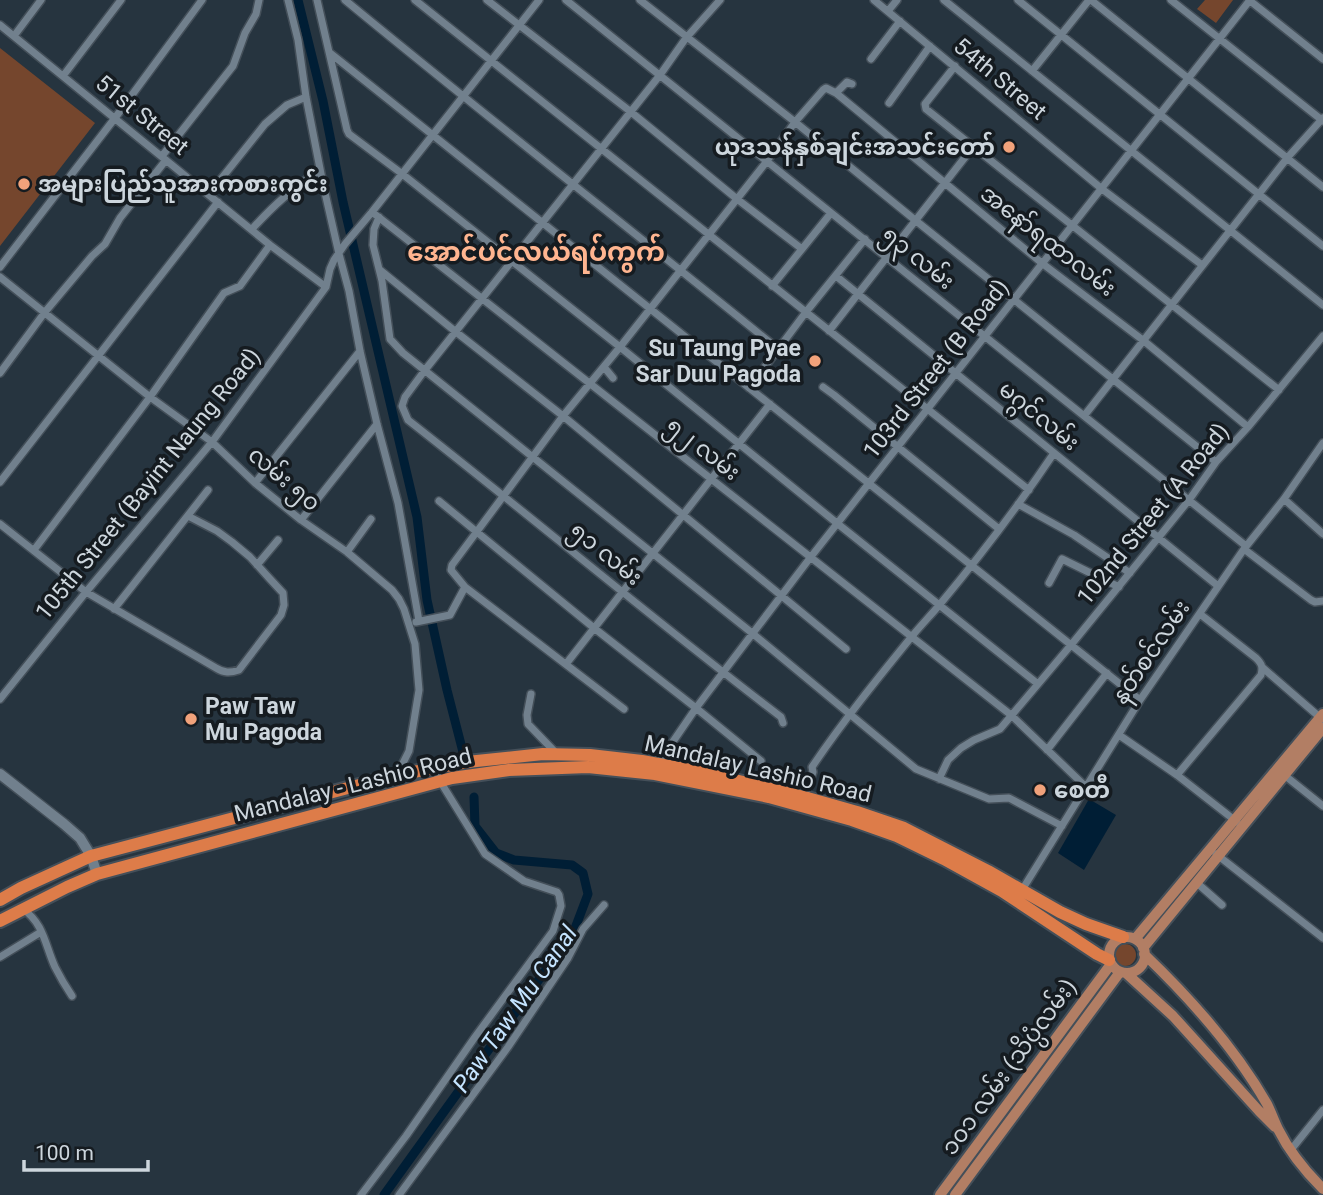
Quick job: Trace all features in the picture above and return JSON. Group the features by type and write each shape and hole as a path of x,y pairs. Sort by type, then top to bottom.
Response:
{"highway":[{"name":"Mandalay Lashio Road","path":"0,900 91,856 397,775 467,762 542,754 590,755 656,769 702,772 804,797 904,828 1060,912 1136,944"},
{"name":"Mandalay - Lashio Road","path":"0,921 97,874 440,781 509,770 588,767 656,769 852,820 897,836 1002,891 1116,967"},
{"path":"36,882 41,899"}],"main road":[{"path":"1136,944 1322,720"},
{"path":"0,775 80,838 91,856 97,874"},
{"path":"1136,944 1197,883 1214,853"},
{"path":"1278,1130 1173,1016 1116,967 1109,952 1116,940 1136,944 1177,985 1212,1026 1267,1105 1290,1151 1323,1189"},
{"path":"1116,967 1137,970 1141,965 1136,944"},
{"name":"၁၀၁ လမ်း (သိပ္ပံလမ်း)","path":"940,1195 1116,967"},
{"name":"၁၀၁ လမ်း (သိပ္ပံလမ်း)","path":"955,1195 1116,967"}],"street":[{"path":"13,36 41,0"},
{"path":"63,76 121,0"},
{"path":"0,267 202,0"},
{"path":"0,373 45,312 105,244 120,218 233,66 259,0"},
{"path":"288,0 298,40 320,170 377,424 398,503 419,621"},
{"path":"317,0 349,134 620,346 1038,684"},
{"path":"345,0 778,349"},
{"path":"415,0 1029,490"},
{"path":"487,0 802,248"},
{"path":"538,0 401,173 376,214 373,244 390,339 403,353 752,633 916,769 989,799 1009,799 1062,825"},
{"name":"၅၃ လမ်း","path":"566,0 1189,500 1245,548 1311,600 1323,601"},
{"path":"640,0 796,122 1216,462"},
{"name":"54th Street","path":"874,0 1102,189 1202,265"},
{"path":"888,11 897,0"},
{"path":"944,0 1323,305"},
{"path":"1018,0 1323,246"},
{"path":"1032,71 1090,0 1323,187"},
{"path":"1084,416 1288,157 1323,120 1171,0"},
{"path":"1250,0 1323,59"},
{"name":"103rd Street (B Road)","path":"656,769 696,708 752,633 1250,0"},
{"path":"425,370 717,1"},
{"path":"871,59 900,20"},
{"name":"51st Street","path":"0,25 326,287"},
{"path":"889,103 930,46"},
{"path":"330,53 1140,700"},
{"path":"955,66 924,107 1279,390"},
{"path":"836,93 848,82 852,84"},
{"name":"အနော်ရထာလမ်း","path":"796,122 823,90 836,93 1248,428"},
{"path":"209,194 265,124 287,105 306,97"},
{"path":"624,709 465,587 451,570 452,565 564,416 796,122"},
{"path":"829,331 974,147"},
{"path":"252,229 273,205 320,170"},
{"path":"0,482 218,202"},
{"path":"772,286 831,212"},
{"name":"105th Street (Bayint Naung Road)","path":"0,699 212,442 326,287 330,269 345,244 364,222 376,214"},
{"name":"၅၂ လမ်း","path":"376,214 1011,715 1086,787"},
{"path":"749,388 865,239"},
{"path":"34,550 150,397 224,293 240,286 271,245"},
{"path":"379,269 564,416 846,649"},
{"name":"မဂ္ဂင်လမ်း","path":"836,276 1218,586"},
{"name":"လမ်း ၅၀","path":"0,277 150,397 212,442 256,483 301,520 347,552 399,599 415,644 419,690 409,751 397,775"},
{"name":"102nd Street (A Road)","path":"939,779 948,760 961,748 1000,729 1119,587 1216,462 1248,428 1323,336"},
{"path":"256,483 360,351"},
{"path":"604,367 613,378"},
{"name":"၅၁ လမ်း","path":"425,370 405,397 402,406 408,420 781,718 783,723"},
{"path":"823,387 999,529"},
{"path":"566,664 770,404"},
{"path":"301,520 377,424"},
{"name":"နတ်စင်လမ်း","path":"1022,890 1140,700 1245,548 1323,443"},
{"path":"804,797 813,772 812,767 850,713 939,606 1029,490 1054,453"},
{"path":"114,608 208,490"},
{"path":"1284,499 1322,533"},
{"path":"439,501 761,761"},
{"path":"1018,504 1074,535 1130,573"},
{"path":"0,524 86,592 223,672 230,673 239,670 281,615 283,593 233,542 188,516"},
{"path":"347,552 371,519"},
{"path":"257,565 278,540"},
{"path":"1049,583 1062,559 1119,587"},
{"path":"409,624 447,617 453,612 465,587"},
{"path":"1200,614 1256,658 1263,668 1322,720"},
{"path":"1178,775 1261,675 1263,668"},
{"path":"1047,750 1107,673"},
{"path":"531,694 528,724 558,754"},
{"path":"1119,735 1178,775 1239,823"},
{"path":"361,1195 553,931 561,905 557,892 520,879 485,854 440,781 435,768"},
{"path":"1281,772 1323,806"},
{"path":"1214,853 1323,938"},
{"path":"1197,883 1222,905"},
{"path":"399,1195 508,1046 568,958 583,929 604,905"},
{"path":"23,908 38,923 55,967 72,996"},
{"path":"0,957 41,932"},
{"path":"1290,1151 1323,1110"}],"shaded area":[{"path":"1205,0 1233,0 1216,23 1197,9"},
{"name":"အများပြည်သူအားကစားကွင်း","path":"0,48 95,123 0,246"},
{"path":"1121,944 1129,944 1136,951 1136,959 1129,966 1121,966 1114,959 1114,951"}],"water":[{"path":"1089,799 1116,815 1084,870 1058,853"}],"waterway":[{"path":"298,0 417,517 427,600 464,756"},
{"name":"Paw Taw Mu Canal","path":"384,1195 574,931 588,894 583,873 572,865 514,860 496,853 475,826 474,797"}],"place":[{"name":"ယုဒသန်နှစ်ချင်းအသင်းတော်","path":"1009,147"},
{"name":"အများပြည်သူအားကစားကွင်း","path":"24,184"},
{"name":"Su Taung Pyae Sar Duu Pagoda","path":"815,361"},
{"name":"Paw Taw Mu Pagoda","path":"191,719"},
{"name":"စေတီ","path":"1040,790"}],"district":[{"name":"အောင်ပင်လယ်ရပ်ကွက်","path":"536,252"}]}
